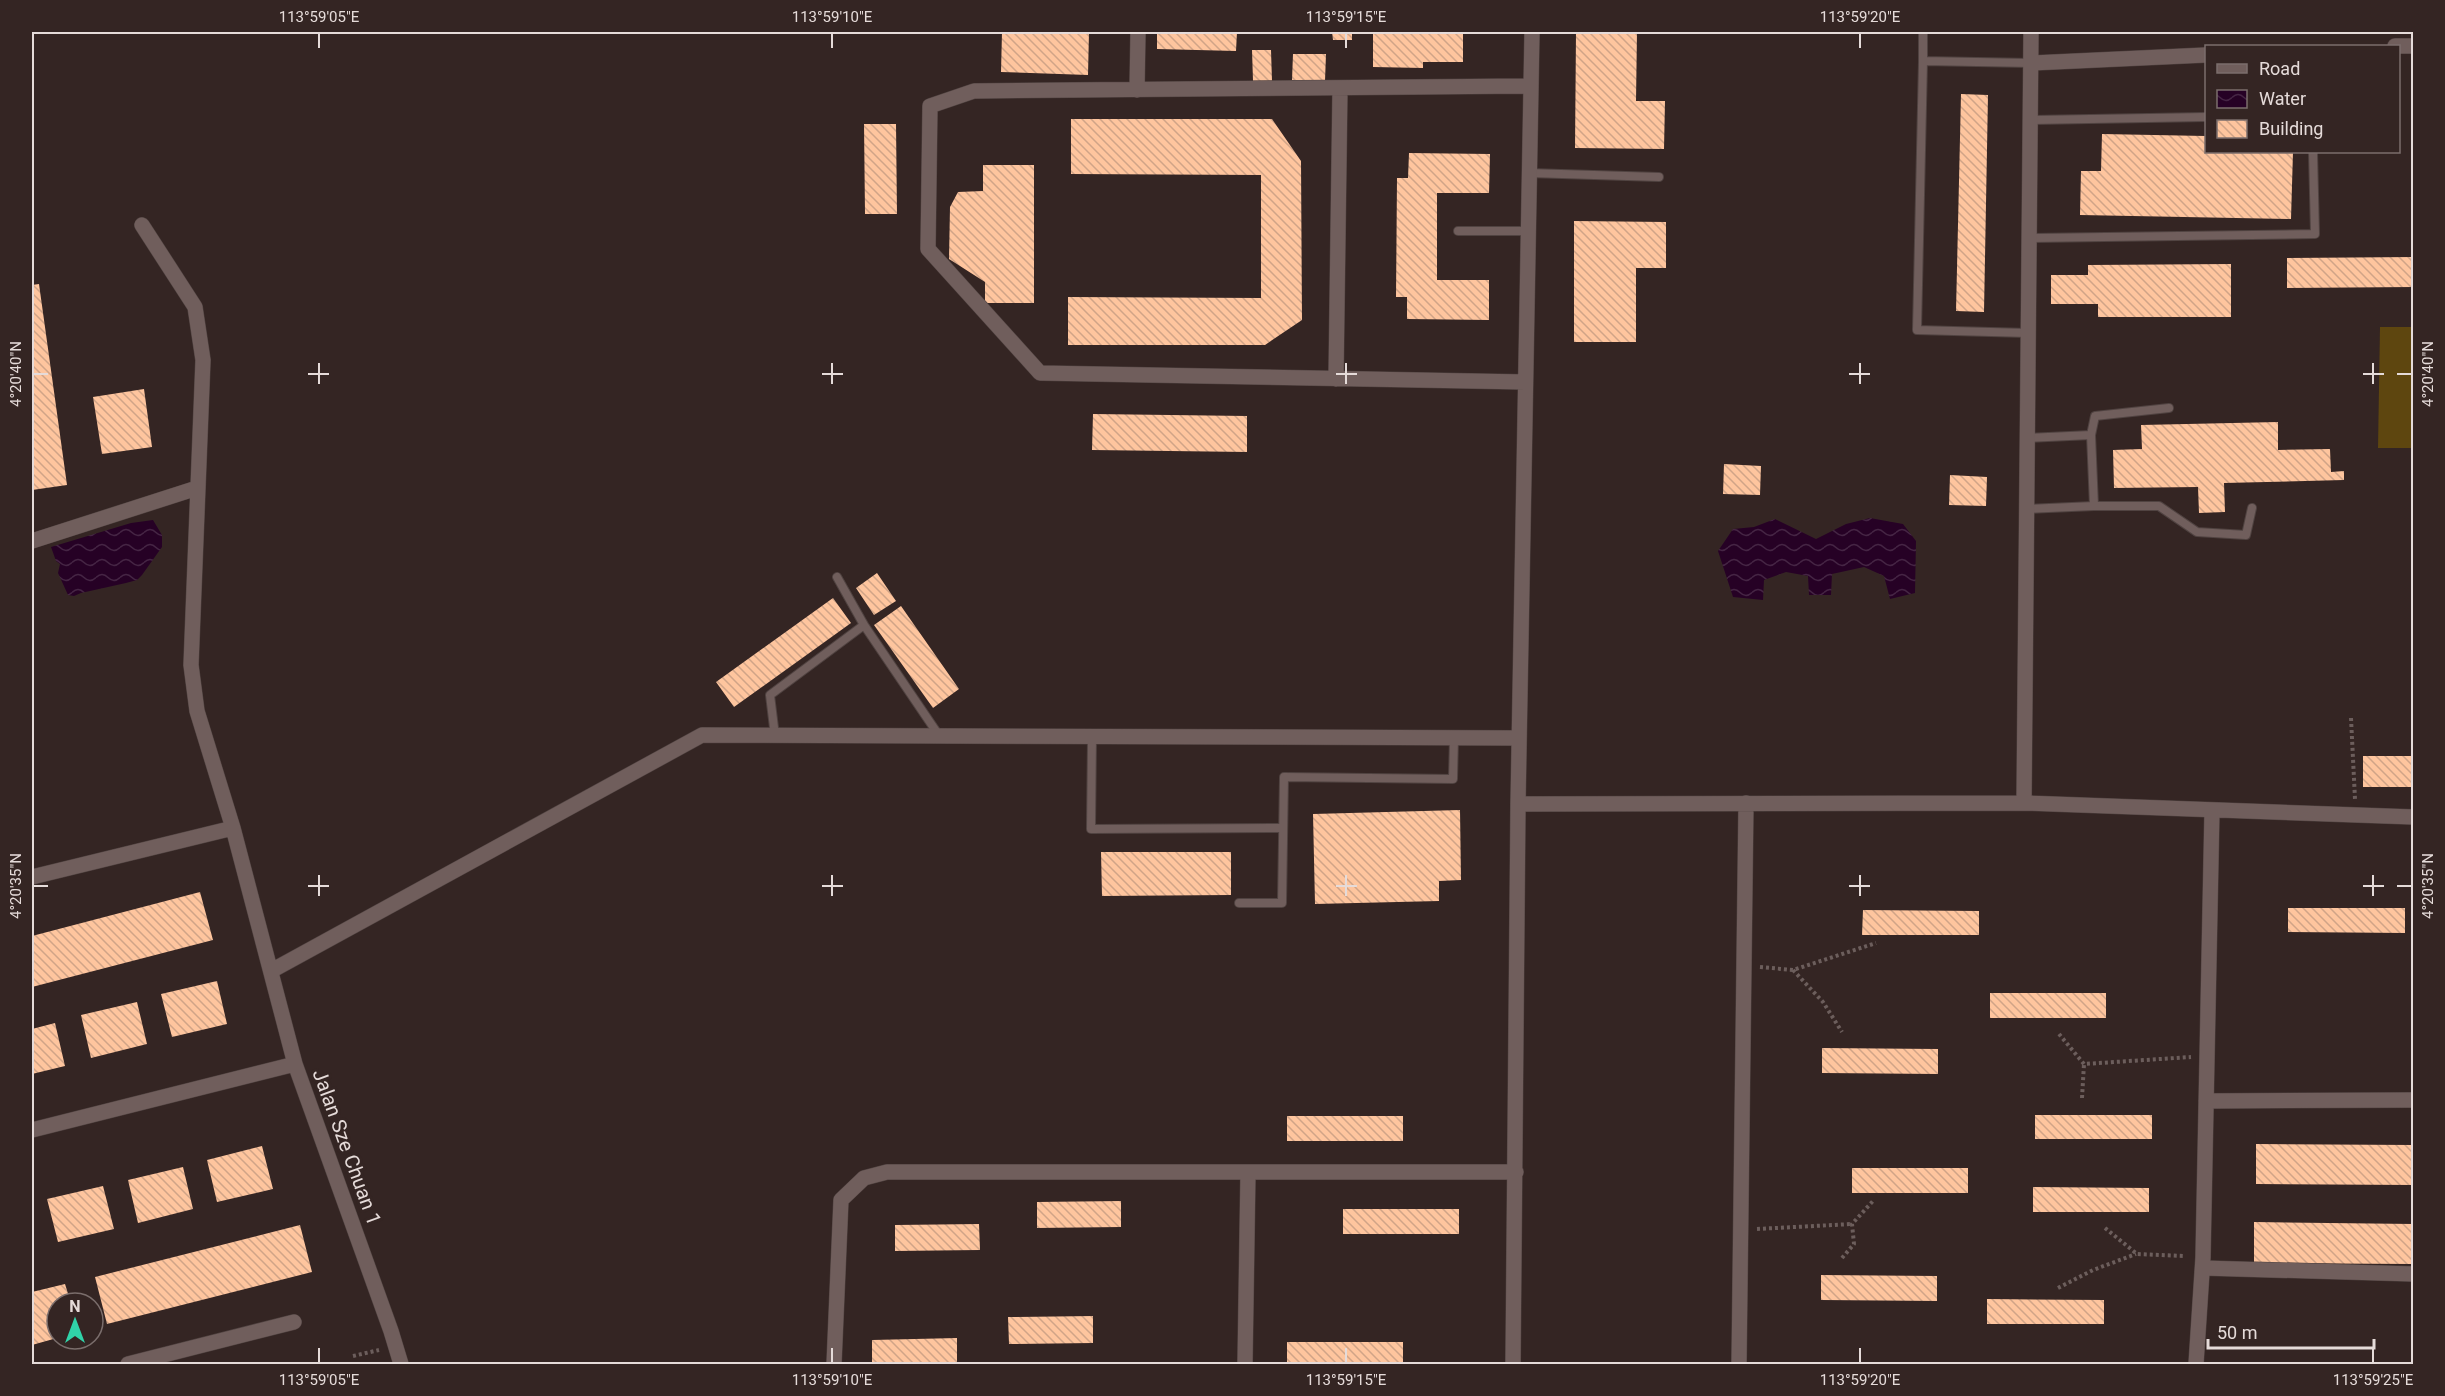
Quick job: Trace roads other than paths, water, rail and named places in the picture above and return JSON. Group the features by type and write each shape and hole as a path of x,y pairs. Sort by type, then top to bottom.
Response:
{"street":[{"path":"1137,90 1138,32"},
{"path":"1513,1365 1518,804 1532,32"},
{"path":"2024,803 2031,32"},
{"path":"2031,63 2205,55"},
{"path":"1525,382 1041,373 928,249 930,106 974,91 1530,86"},
{"path":"1336,379 1340,88"},
{"path":"142,225 195,307 203,360 191,665 197,711 233,828 295,1064"},
{"path":"32,541 197,488"},
{"path":"271,971 311,947 702,735 1519,738"},
{"path":"1739,1365 1746,803"},
{"path":"1518,804 2024,803 2414,817"},
{"path":"2196,1365 2203,1262 2212,810"},
{"path":"32,877 233,828"},
{"name":"Jalan Sze Chuan 1","path":"32,1130 295,1064 401,1365"},
{"path":"2206,1101 2414,1100"},
{"path":"834,1365 841,1200 864,1178 887,1172 1516,1172"},
{"path":"1245,1365 1248,1172"},
{"path":"2203,1262 2414,1274"},
{"path":"128,1365 294,1322"}],"lane":[{"path":"1923,32 1917,330 2028,333"},
{"path":"1923,61 2031,63"},
{"path":"2030,120 2205,117"},
{"path":"2029,238 2315,234 2313,153"},
{"path":"1529,173 1659,177"},
{"path":"1458,231 1528,231"},
{"path":"2094,506 2091,435 2095,416 2169,408"},
{"path":"2027,438 2091,435"},
{"path":"2027,509 2159,506 2197,532 2246,535 2252,508"},
{"path":"837,577 864,626 940,737"},
{"path":"775,736 770,695 864,626"},
{"path":"1092,737 1091,829 1283,828"},
{"path":"1239,903 1282,903 1284,777 1453,779 1454,738"}],"water":[{"path":"1870,518 1903,524 1916,541 1915,593 1890,599 1884,576 1864,567 1832,574 1831,595 1809,595 1808,576 1786,572 1764,580 1763,600 1733,597 1718,551 1733,529 1754,527 1775,519 1816,539 1846,524"},
{"path":"153,520 162,535 162,547 137,580 74,596 68,595 58,573 60,564 56,561 51,547 131,523"}]}
